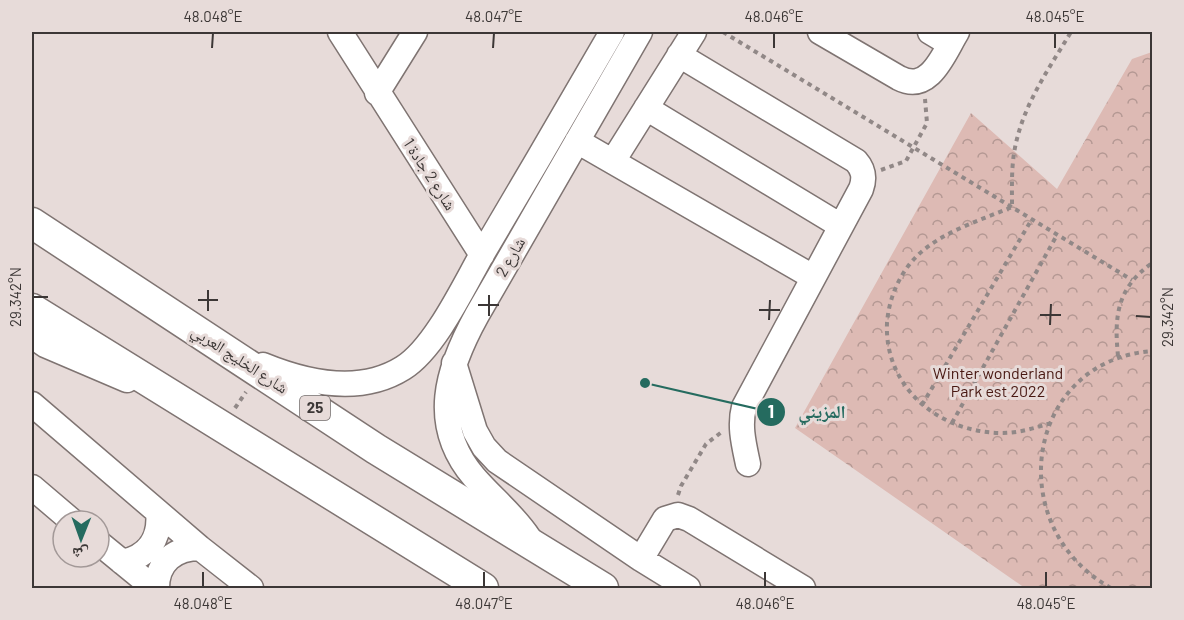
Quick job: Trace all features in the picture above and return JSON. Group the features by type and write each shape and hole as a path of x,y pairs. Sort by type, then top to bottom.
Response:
{"main road":[{"path":"32,203 60,241"},
{"name":"شارع الخليج العربي","path":"32,223 376,449 603,588"},
{"path":"32,309 182,404 483,588"}],"street":[{"name":"شارع 2 جادة 1","path":"340,32 377,93 486,248"},
{"path":"377,93 415,32"},
{"name":"شارع 2","path":"220,346 290,376 315,382 356,383 390,375 405,367 424,349 444,320 612,32"},
{"name":"شارع 2","path":"534,545 512,515 474,477 457,451 451,437 446,407 447,392 453,363 463,340 640,32"},
{"path":"613,161 694,32"},
{"path":"820,32 911,83 924,80 932,74 946,36"},
{"path":"679,55 856,161 864,177 861,189 744,407 741,418 748,464"},
{"path":"646,108 841,226"},
{"path":"577,141 813,278"},
{"path":"486,248 512,252"},
{"path":"32,336 45,345 182,404"},
{"path":"453,363 475,431 484,447 497,461 641,559 688,588"},
{"path":"32,404 200,548 251,588"},
{"path":"32,487 58,509"},
{"path":"122,562 141,555 154,541 158,532 158,512"},
{"path":"641,559 665,519 678,515 689,519 803,588"},
{"path":"398,534 455,588"},
{"path":"111,553 155,588 161,568 168,559 177,552 189,548 200,548"}],"path":[{"path":"723,32 1132,280"},
{"path":"1012,207 1013,162 1019,128 1033,95 1071,32"},
{"path":"864,177 906,161 927,123 924,80"},
{"path":"1012,207 931,244 907,267 898,282 888,314 889,348 893,364 910,393 922,405 952,423 976,430 1001,433 1018,432 1051,423"},
{"path":"922,405 1032,219"},
{"path":"952,423 1057,235"},
{"path":"1118,357 1116,318 1122,298 1132,280 1152,263"},
{"path":"1111,588 1093,578 1065,550 1047,517 1040,479 1041,460 1051,423 1060,406 1078,384 1101,365 1118,357 1152,351"},
{"path":"222,428 259,371"},
{"path":"671,516 681,486 706,444 741,418"}],"green space":[{"name":"Winter wonderland Park est 2022","path":"1152,52 1152,588 1025,588 795,428 971,113 1057,189 1132,59"}],"place":[{"name":"المزيني","path":"645,383"}]}
